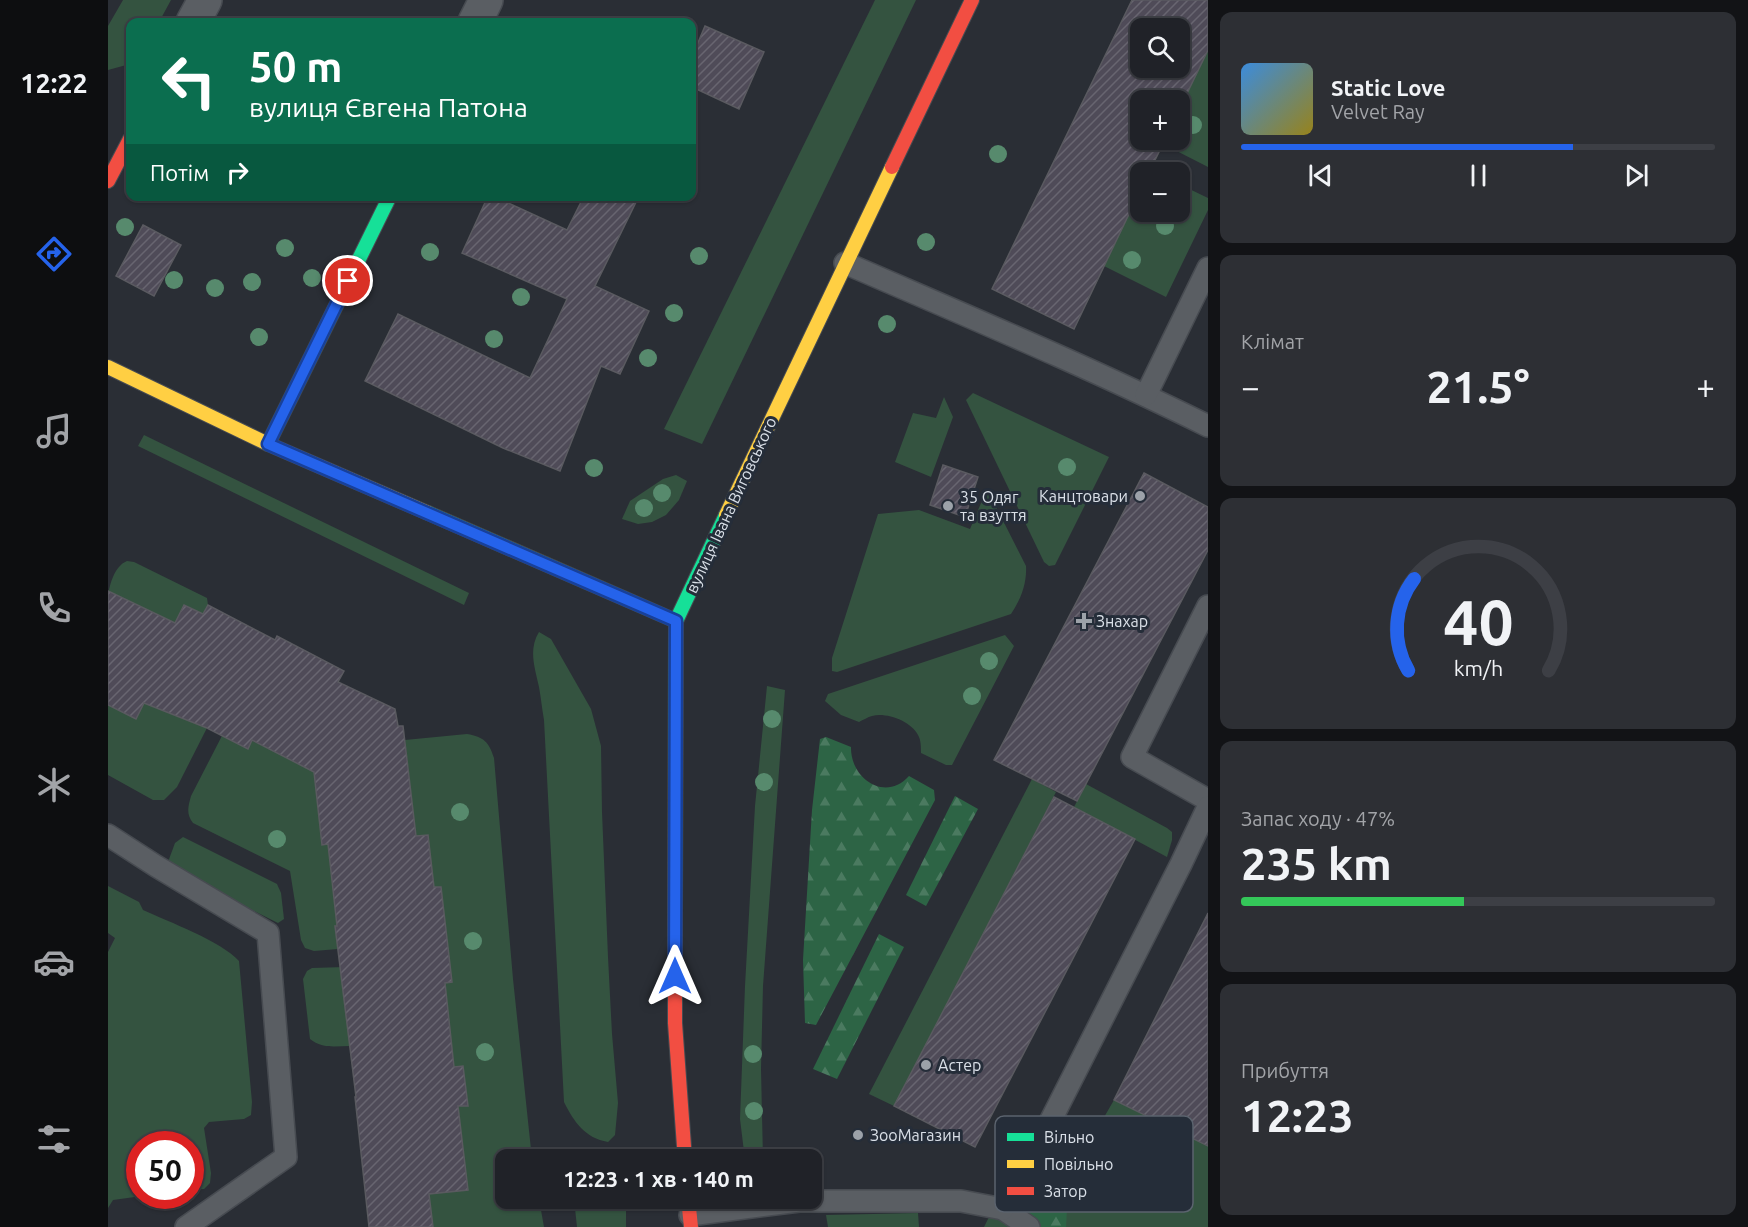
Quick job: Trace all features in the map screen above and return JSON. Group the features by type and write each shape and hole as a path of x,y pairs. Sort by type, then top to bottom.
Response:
{"main road":[{"name":"вулиця Івана Виговського","path":"685,1149 675,1023 676,621 972,0"},
{"path":"108,181 126,147"},
{"path":"268,444 388,201"},
{"path":"108,367 268,444 676,621"}],"street":[{"path":"195,18 205,0"},
{"path":"477,18 486,0"}],"lane":[{"path":"845,263 1146,395 1208,426"},
{"path":"1146,395 1208,268"},
{"path":"1208,606 1132,757 1208,800"},
{"path":"1052,1116 1208,807"},
{"path":"108,835 268,933 286,1157 186,1227"},
{"path":"690,1214 799,1201 995,1202"},
{"path":"1016,1212 1029,1227"}],"green space":[{"path":"123,0 171,0 161,18 126,18 126,65 108,70 108,26"},
{"path":"875,0 916,0 702,444 664,429"},
{"path":"1208,52 1208,167 1175,150 1190,150 1189,90"},
{"path":"1190,189 1208,198 1208,210 1166,297 1104,266 1130,212 1130,222 1190,222"},
{"path":"973,393 1109,457 1055,565 1049,566 1044,562 966,400"},
{"path":"944,397 953,417 931,477 895,462 913,413 936,418"},
{"path":"144,435 469,593 464,605 138,446"},
{"path":"676,475 687,481 679,500 666,515 652,522 638,524 622,519 630,501 663,479"},
{"path":"987,489 1026,566 1023,591 1011,614 837,672 832,671 832,658 878,514 919,510 970,529"},
{"path":"127,561 134,562 207,598 208,605 203,614 184,605 171,632 108,600 115,572"},
{"path":"539,632 551,639 591,709 601,746 608,957 618,1103 615,1135 608,1142 593,1137 581,1128 564,1102 544,720 533,659 534,646"},
{"path":"1005,635 1014,646 952,765 946,765 921,753 918,735 904,722 878,715 870,716 859,722 841,715 825,701 828,694"},
{"path":"146,675 211,720 177,787 164,800 153,800 108,775 108,693"},
{"path":"767,686 785,690 763,986 761,1069 763,1149 744,1149 740,1119 755,806"},
{"path":"226,728 273,751 324,766 327,790 316,792 322,844 335,843 338,949 314,951 305,948 301,940 290,871 193,823 189,817 191,796"},
{"path":"467,734 485,741 494,758 513,979 531,1149 495,1149 495,1209 541,1209 544,1227 423,1227 419,1195 455,1191 463,1151 452,1049 422,884 397,784 410,782 405,740"},
{"path":"826,737 851,747 856,768 871,783 880,787 890,787 900,784 909,776 934,790 935,800 816,1025 805,1023 803,960 812,810 820,739"},
{"path":"1032,779 1056,792 894,1106 869,1094"},
{"path":"1086,784 1172,832 1167,857 1074,807"},
{"path":"955,796 978,809 926,906 906,895"},
{"path":"183,837 277,884 281,893 284,919 278,923 172,870 168,862 175,843"},
{"path":"108,886 139,902 143,910 208,939 239,961 252,1102 251,1115 244,1119 209,1122 204,1128 211,1173 210,1183 204,1189 204,1131 126,1131 126,1198 113,1200 108,1208 108,952 115,938 108,933"},
{"path":"879,934 904,947 837,1079 813,1069"},
{"path":"345,967 350,1046 319,1044 310,1039 303,979 307,971 312,968"},
{"path":"1114,1100 1147,1116 1105,1116"},
{"path":"1208,1109 1208,1227 984,1227 989,1217 995,1212 1193,1212 1193,1136"},
{"path":"575,1209 626,1209 626,1227 577,1227"},
{"path":"1023,1212 1067,1212 1066,1227 1010,1227 1011,1221"},
{"path":"918,1213 919,1227 828,1227 826,1215"}],"building":[{"path":"1132,0 1208,0 1208,50 1189,90 1130,90 1130,150 1160,150 1154,162 1130,162 1130,212 1074,329 992,289"},
{"path":"705,26 764,52 739,109 696,89 696,47"},
{"path":"486,201 504,201 567,230 582,201 637,201 595,286 649,311 620,374 601,366 560,471 503,448 365,381 398,314 530,378 567,299 462,253"},
{"path":"143,225 181,245 154,296 116,276"},
{"path":"943,465 978,477 965,517 930,505"},
{"path":"1144,473 1208,507 1208,550 1077,801 994,760"},
{"path":"108,591 175,623 184,605 203,614 208,605 275,640 277,636 344,671 338,682 395,709 398,726 403,726 416,836 428,835 434,887 441,887 452,982 445,983 454,1067 463,1066 468,1106 458,1106 468,1190 429,1194 433,1227 369,1227 328,844 322,845 314,772 252,740 248,749 207,728 144,703 136,719 108,705"},
{"path":"1054,797 1135,839 975,1147 894,1106"},
{"path":"1208,913 1208,1146 1193,1139 1193,1116 1147,1116 1114,1100"}],"traffic: fast":[{"path":"268,444 388,201"},
{"path":"428,513 676,621"},
{"path":"675,916 676,621 726,515"}],"traffic: slow":[{"path":"726,515 892,167"},
{"path":"108,367 268,444 428,513"}],"traffic: jam":[{"path":"892,167 972,0"},
{"path":"108,181 126,147"},
{"path":"675,916 675,1023 684,1149"},
{"path":"689,1209 691,1227"}],"place":[{"name":"Канцтовари","path":"1140,496"},
{"name":"35 Одяг та взуття","path":"948,506"},
{"name":"Знахар","path":"1084,621"},
{"name":"Астер","path":"926,1065"},
{"name":"ЗооМагазин","path":"858,1135"}],"route":[{"path":"348,281 268,444 676,621 675,976"}]}
